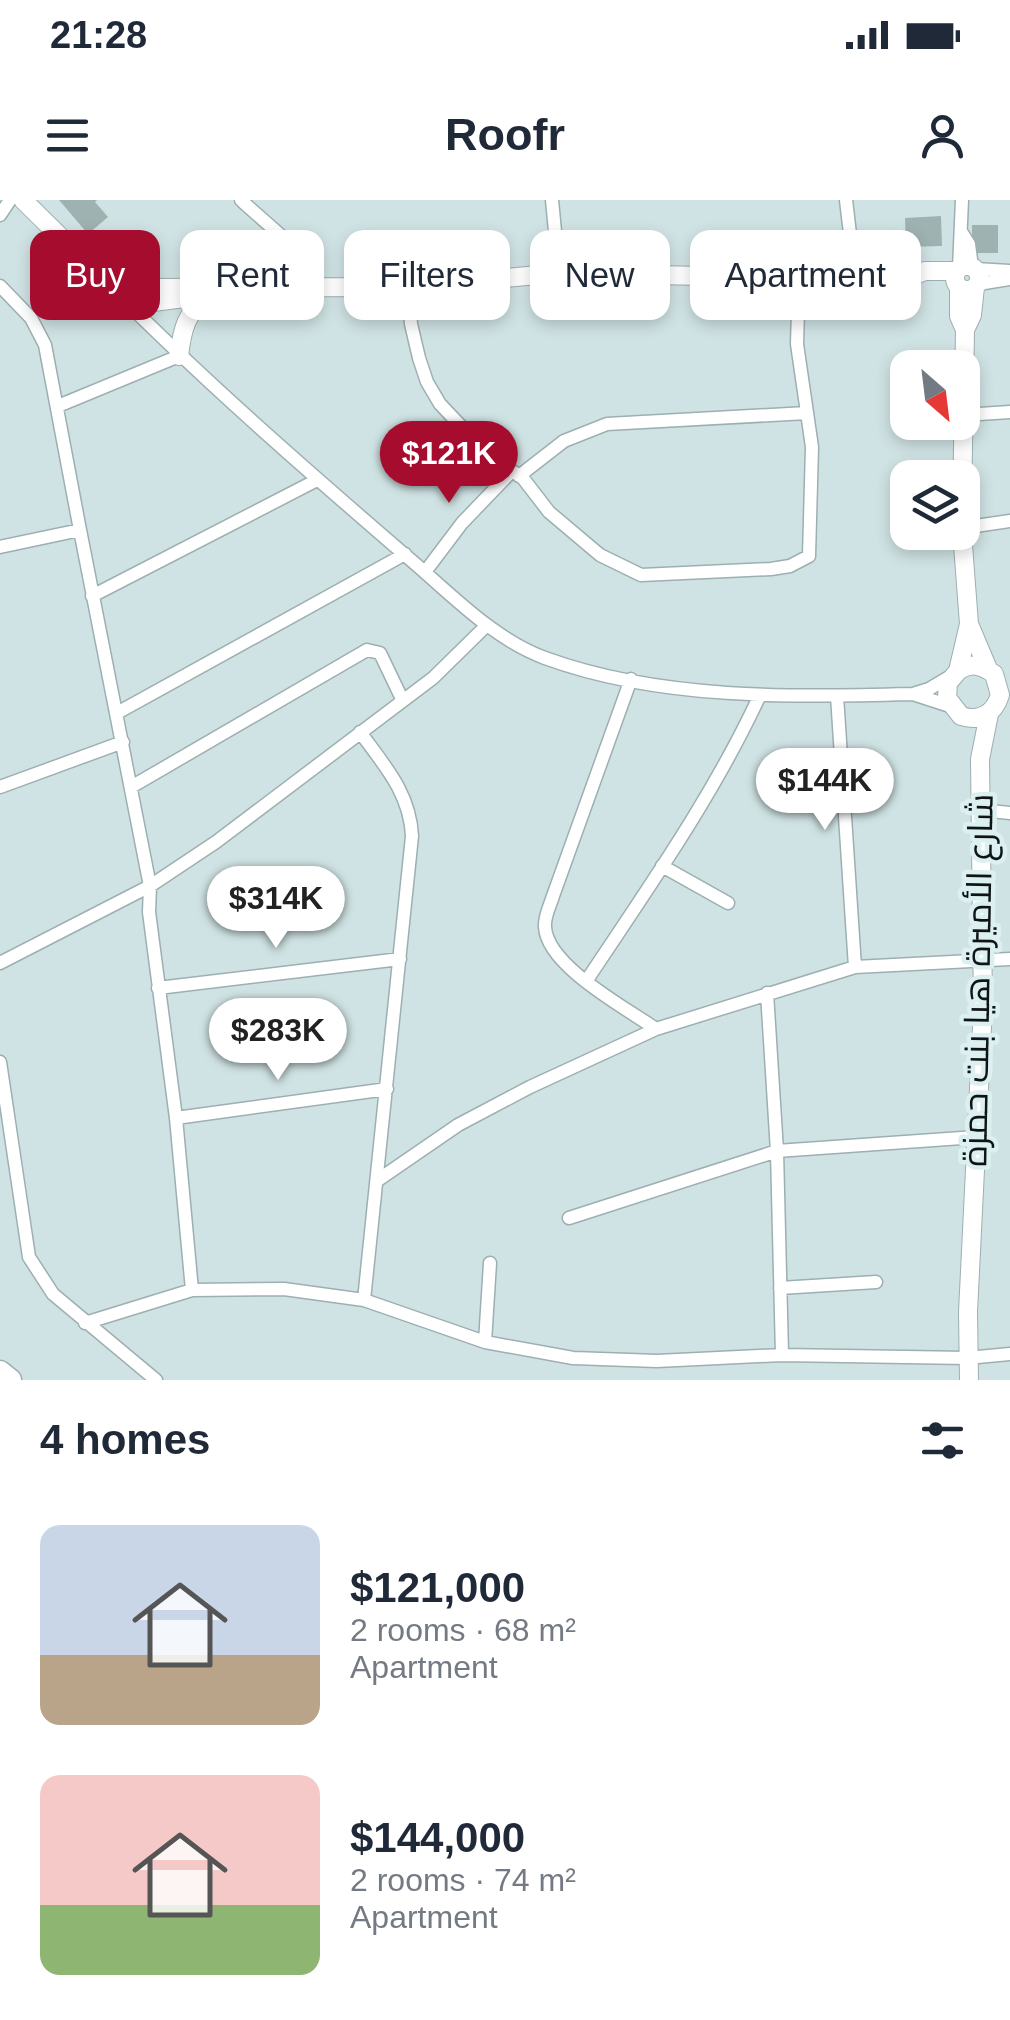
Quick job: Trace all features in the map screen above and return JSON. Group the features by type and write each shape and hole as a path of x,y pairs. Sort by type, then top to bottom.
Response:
{"highway":[{"path":"0,1372 10,1380"}],"street":[{"path":"0,216 10,200"},
{"path":"24,200 54,230"},
{"path":"241,200 272,230"},
{"path":"552,200 555,230"},
{"path":"846,200 850,230"},
{"path":"962,200 958,246 966,277 959,316 965,330 965,350"},
{"path":"921,273 966,277 1010,275"},
{"path":"0,286 39,332 58,406 123,742 150,886 149,912 176,1118 192,1290"},
{"path":"144,320 317,480 486,625 546,658 631,680 759,697 912,694 976,718 998,708 1000,696 997,675 969,624"},
{"path":"179,356 187,320"},
{"path":"410,320 426,382 455,422 515,474 573,534 600,555 641,575 790,566 809,556 812,447 796,344 797,320"},
{"path":"58,406 179,356"},
{"path":"980,414 1010,412"},
{"path":"425,572 462,523 515,474 564,441 607,424 807,414"},
{"path":"92,596 317,480"},
{"path":"980,527 1010,522"},
{"path":"0,547 80,530"},
{"path":"956,711 946,691 969,624 963,550"},
{"path":"117,713 404,554"},
{"path":"0,963 150,886 216,842 433,678 486,625"},
{"path":"131,787 367,650 380,654 402,699"},
{"path":"912,694 972,665 997,675"},
{"path":"631,680 546,917 547,936 551,946 587,980 656,1029"},
{"path":"838,696 855,967"},
{"path":"587,980 733,754 759,697"},
{"name":"شارع الأميرة هيا بنت حمزة","path":"968,1380 983,1006 980,760 998,708"},
{"name":"شارع الأميرة هيا بنت حمزة","path":"956,711 980,760"},
{"path":"360,732 398,783 412,820 364,1300"},
{"path":"0,787 123,742"},
{"path":"981,810 1010,812"},
{"path":"662,866 728,902"},
{"path":"158,988 400,959"},
{"path":"378,1180 458,1125 530,1086 656,1029 855,967 1010,959"},
{"path":"767,993 778,1151 782,1354"},
{"path":"0,1062 29,1257 53,1294 156,1380"},
{"path":"176,1118 387,1089"},
{"path":"569,1218 778,1151 976,1137"},
{"path":"484,1342 490,1262"},
{"path":"780,1288 876,1282"},
{"path":"85,1322 192,1290 284,1290 364,1300 484,1342 573,1358 782,1354 967,1358 1010,1354"}],"building":[{"path":"59,200 97,200 108,217 93,230 85,230"},
{"path":"941,216 942,246 921,247 921,230 905,230 905,218"},
{"path":"972,225 998,225 998,253 972,253"}]}
